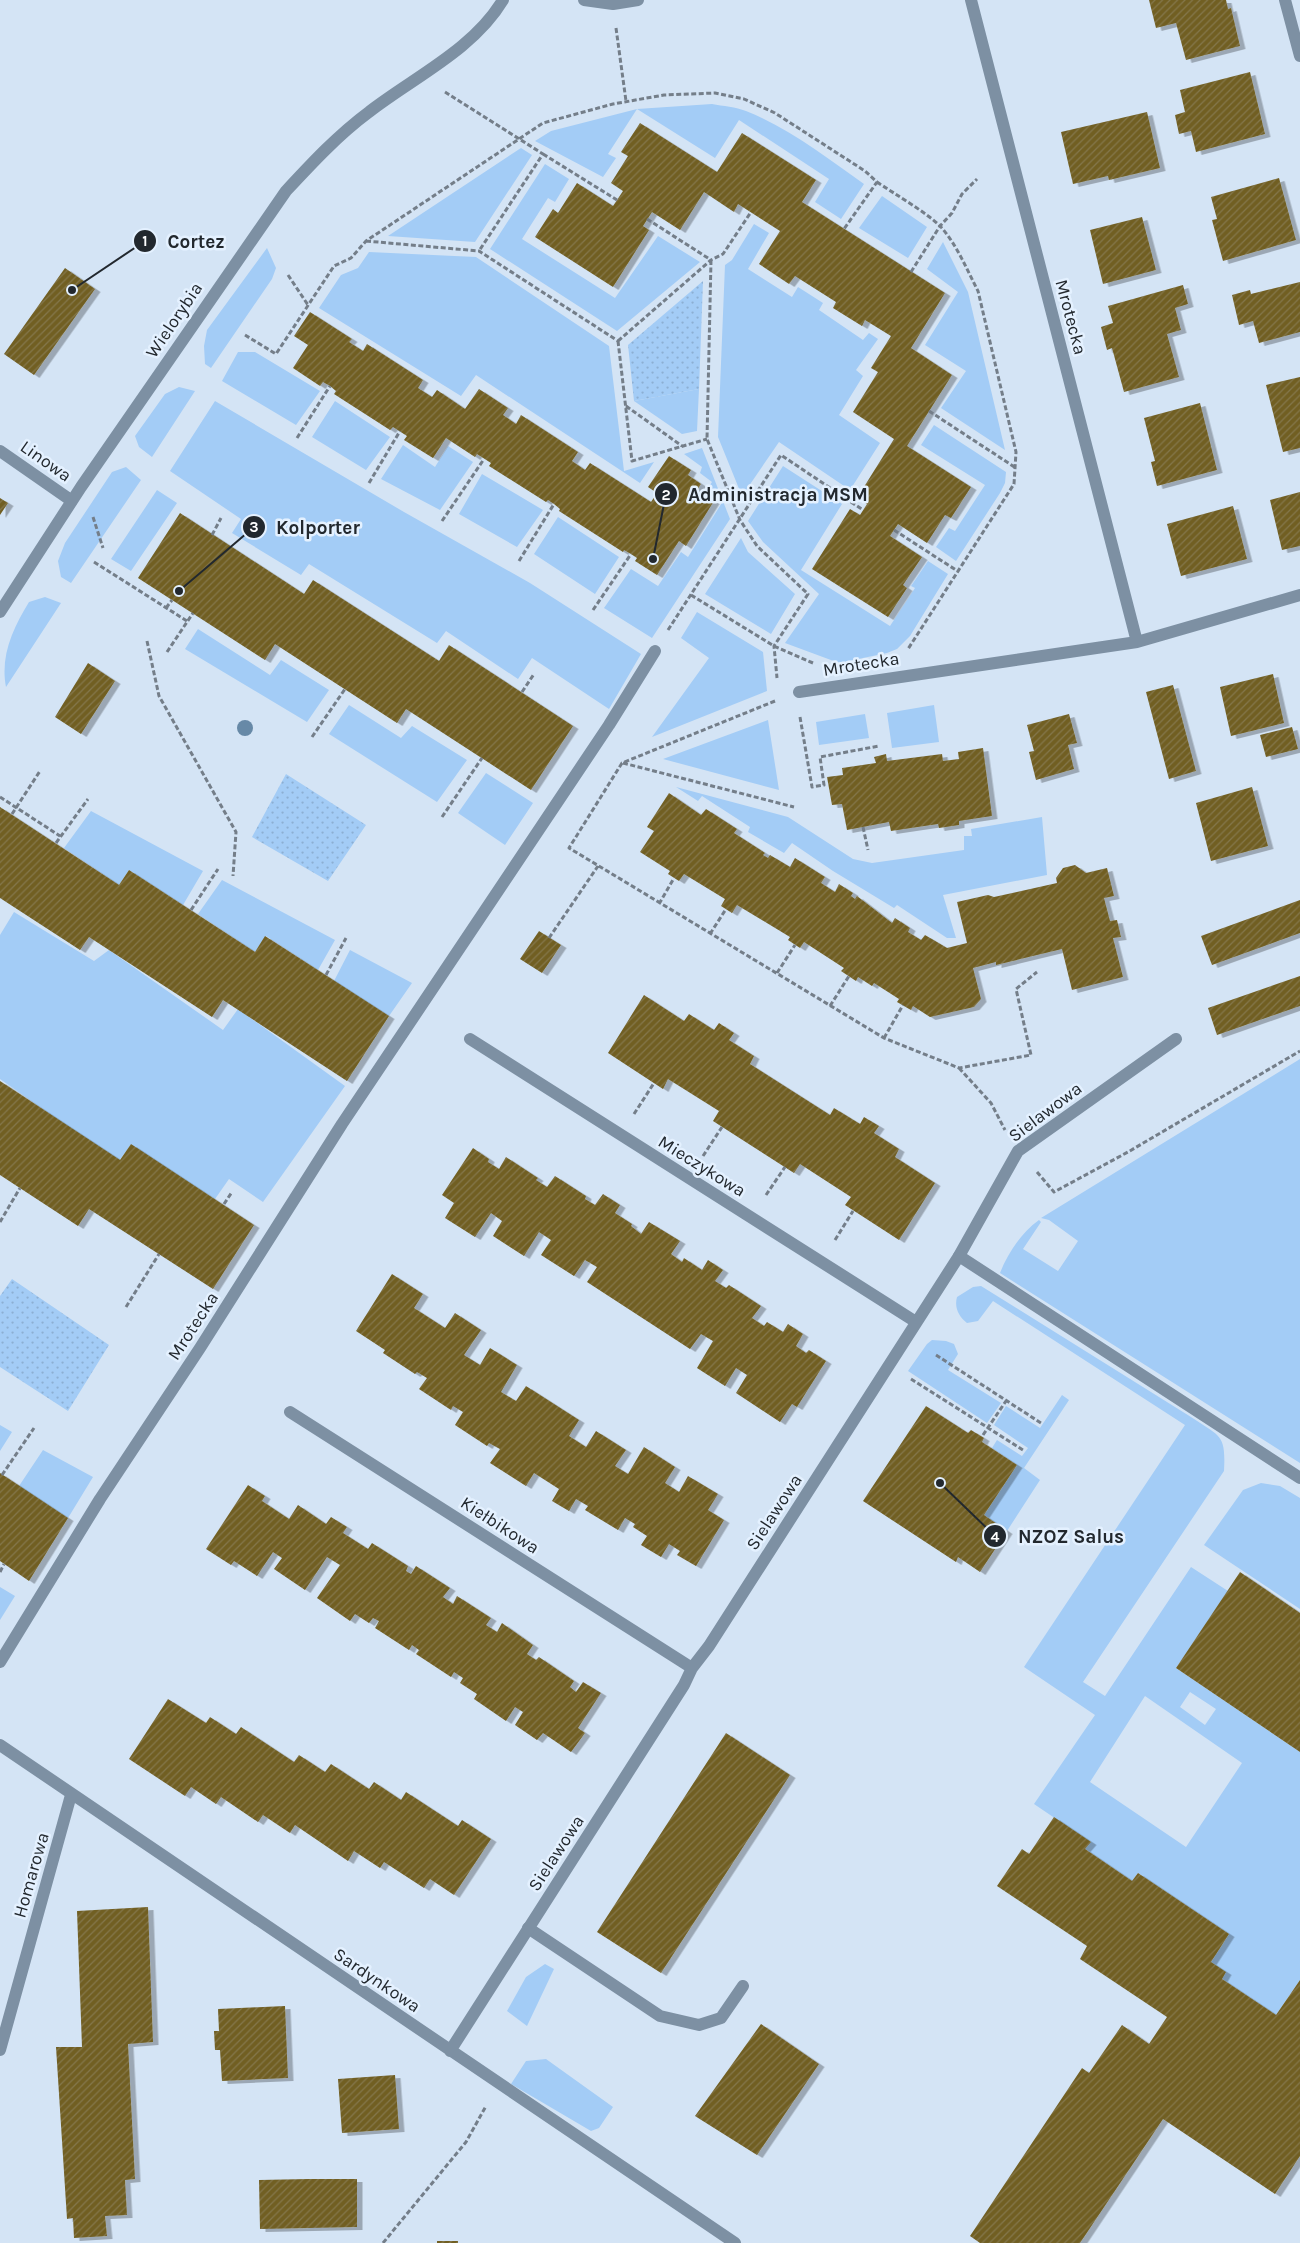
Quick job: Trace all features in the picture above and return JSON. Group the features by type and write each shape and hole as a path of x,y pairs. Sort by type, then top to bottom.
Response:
{"street":[{"name":"Wielorybia","path":"0,612 72,501 286,190 327,148 366,113 479,31 495,13 503,0"},
{"path":"584,0 613,4 638,0"},
{"name":"Mrotecka","path":"971,0 1137,642"},
{"path":"1285,0 1300,56"},
{"name":"Linowa","path":"0,451 72,501"},
{"name":"Mrotecka","path":"799,692 1137,642 1300,595"},
{"name":"Mrotecka","path":"0,1662 116,1474 200,1348 337,1132 609,725 655,651"},
{"name":"Mieczykowa","path":"470,1039 916,1322"},
{"name":"Sielawowa","path":"450,2051 684,1686 692,1668 709,1646 959,1256 1018,1151 1176,1039"},
{"path":"959,1256 1300,1478"},
{"name":"Kiełbikowa","path":"290,1412 692,1668"},
{"name":"Sardynkowa","path":"0,1745 71,1795 735,2243"},
{"name":"Homarowa","path":"0,2050 71,1795"},
{"path":"528,1928 660,2016 699,2025 721,2018 742,1986"}],"path":[{"path":"613,4 626,102"},
{"path":"442,90 617,200"},
{"path":"245,334 276,354 334,266 351,258 366,242 543,123 626,102 664,95 715,93 744,99 775,113 865,171 877,182 940,226 954,245 978,291 1016,452 1014,484 916,640"},
{"path":"479,251 543,154"},
{"path":"911,272 940,226 952,213 962,194 977,179"},
{"path":"844,229 877,182"},
{"path":"618,341 712,260 723,254 751,212"},
{"path":"647,219 712,260"},
{"path":"366,242 479,251 618,341"},
{"path":"712,260 707,439 740,520 757,546 808,594 774,646 778,682"},
{"path":"288,274 308,306"},
{"path":"618,341 632,461 707,439"},
{"path":"297,438 330,386"},
{"path":"625,405 682,446"},
{"path":"928,412 1016,468"},
{"path":"369,483 400,431"},
{"path":"655,651 781,455 863,510"},
{"path":"442,522 484,458"},
{"path":"519,561 554,504"},
{"path":"212,535 221,518"},
{"path":"894,530 959,572"},
{"path":"593,610 631,554"},
{"path":"94,562 187,621"},
{"path":"691,595 774,646"},
{"path":"166,608 172,600"},
{"path":"167,652 193,613"},
{"path":"147,641 159,696 236,832 232,876"},
{"path":"522,692 534,674"},
{"path":"312,737 345,689"},
{"path":"779,700 622,763 569,848 884,1038 959,1068 991,1103 1018,1151 1054,1192 1128,1152 1300,1051"},
{"path":"800,714 812,787 824,785 820,757 879,746"},
{"path":"442,817 482,758"},
{"path":"622,763 644,767 794,807"},
{"path":"12,814 40,771"},
{"path":"0,797 60,836"},
{"path":"56,843 88,799"},
{"path":"863,827 868,850"},
{"path":"549,938 598,866"},
{"path":"191,910 218,869"},
{"path":"659,904 674,878"},
{"path":"710,934 726,909"},
{"path":"326,975 346,938"},
{"path":"777,973 794,944"},
{"path":"959,1068 1031,1056 1016,989 1037,972"},
{"path":"830,1006 848,976"},
{"path":"884,1038 903,1006"},
{"path":"644,1099 654,1083"},
{"path":"710,1144 722,1127"},
{"path":"774,1182 785,1167"},
{"path":"0,1222 20,1188"},
{"path":"224,1204 232,1192"},
{"path":"842,1228 853,1211"},
{"path":"126,1307 159,1254"},
{"path":"936,1355 1041,1423"},
{"path":"890,1365 1023,1450"},
{"path":"983,1435 1006,1402"},
{"path":"2,1475 34,1428"},
{"path":"0,1572 4,1564"},
{"path":"383,2243 466,2142 500,2084"}],"shaded area":[{"path":"712,104 742,110 762,118 792,135 864,184 841,219 815,202 829,179 739,120 715,158 637,109"},
{"path":"637,109 608,154 616,158 603,177 535,141 551,131"},
{"path":"521,148 532,155 475,242 388,236"},
{"path":"545,164 569,179 555,202 548,198 522,239 615,298 658,236 700,262 617,331 490,249"},
{"path":"882,196 927,227 908,258 859,228"},
{"path":"754,224 769,233 748,269 792,297 798,287 823,303 819,310 863,340 869,333 878,339 856,370 863,376 839,415 880,443 850,490 779,442 742,496 718,437 725,265 732,260"},
{"path":"943,242 968,292 1005,450 941,408 966,371 925,345 958,292 927,269"},
{"path":"267,248 276,268 272,279 211,368 205,364 204,346 207,330"},
{"path":"369,252 476,257 609,346 624,471 654,462 640,483 476,375 461,396 319,308 341,275 358,268"},
{"path":"703,281 699,389 634,401 628,345"},
{"path":"238,352 255,352 320,391 296,425 222,381"},
{"path":"179,387 195,391 152,457 139,447 135,436 165,394"},
{"path":"699,389 697,431 682,434 634,401"},
{"path":"215,401 404,512 530,583 641,654 609,709 532,658 518,679 446,631 437,643 309,564 301,575 232,533 241,519 170,471"},
{"path":"335,401 390,437 366,470 312,437"},
{"path":"934,425 1006,472 1005,483 1000,493 956,561 936,547 949,528 955,531 985,485 921,445"},
{"path":"403,445 435,467 448,446 473,462 440,510 381,479"},
{"path":"702,448 723,501 708,488 712,482 700,473 702,467 684,454"},
{"path":"783,466 842,504 801,570 890,626 915,588 911,586 928,561 948,574 910,636 897,649 887,653 839,663 785,643 819,594 763,542 748,521"},
{"path":"126,467 141,480 71,583 61,577 58,561 65,543 112,472"},
{"path":"482,474 543,510 517,547 459,514"},
{"path":"157,490 177,503 131,571 111,559"},
{"path":"723,501 730,519 652,638 604,608 631,569 658,586 681,552 688,557"},
{"path":"558,517 619,557 595,594 534,554"},
{"path":"741,538 748,552 795,594 771,634 705,594"},
{"path":"45,597 61,603 6,687 6,653 13,632 29,602"},
{"path":"697,612 763,652 767,691 652,737 709,658 681,638"},
{"path":"198,629 270,675 281,660 329,690 307,722 185,649"},
{"path":"349,705 401,738 412,726 467,760 437,802 329,734"},
{"path":"934,705 939,742 892,748 887,713"},
{"path":"865,714 869,738 819,745 816,722"},
{"path":"768,720 779,790 663,759"},
{"path":"486,773 533,803 505,845 458,813"},
{"path":"286,774 366,825 328,881 252,837"},
{"path":"676,787 788,817 853,859 872,863 964,850 964,836 972,836 971,829 1042,817 1047,875 943,895 956,938 947,938 897,905 894,908 833,871 792,843 784,853 748,832 750,827 702,796 698,801"},
{"path":"91,811 203,871 183,905 129,870 119,885 64,848"},
{"path":"222,880 335,940 318,970 266,936 255,952 198,914"},
{"path":"14,912 94,961 109,950 223,1030 238,1009 345,1086 263,1202 229,1179 215,1199 130,1146 118,1162 0,1079 0,935"},
{"path":"350,950 412,983 389,1016 334,981"},
{"path":"1300,1059 1300,1463 1000,1273 1016,1244 1026,1231 1039,1220 1041,1222 1023,1249 1058,1271 1078,1241 1049,1220 1041,1218"},
{"path":"12,1279 109,1345 68,1411 0,1367 0,1296"},
{"path":"981,1286 1191,1417 1215,1433 1222,1442 1224,1449 1224,1471 1083,1682 1105,1696 1191,1567 1228,1591 1176,1668 1300,1752 1300,1980 1276,2015 1222,1979 1211,1962 1229,1934 1138,1873 1132,1881 1085,1849 1090,1842 1034,1804 1095,1715 1024,1667 1185,1425 993,1301 978,1321 967,1323 958,1312 956,1301 957,1297 973,1287","holes":["1190,1692 1216,1709 1205,1725 1180,1707","1145,1696 1242,1763 1186,1847 1090,1782"]},
{"path":"932,1340 946,1341 954,1344 958,1354 948,1370 1001,1403 987,1423 908,1371 927,1344"},
{"path":"1062,1395 1069,1400 1024,1468 1040,1480 1007,1531 984,1515 1017,1465 992,1448 997,1440 1022,1456 1028,1448 994,1425 1006,1406 1040,1428"},
{"path":"0,1425 12,1432 0,1451"},
{"path":"43,1450 93,1477 68,1518 19,1486"},
{"path":"1261,1483 1280,1486 1300,1498 1300,1609 1204,1545 1243,1490"},
{"path":"0,1587 15,1596 0,1620"},
{"path":"545,1964 554,1969 527,2026 507,2011 526,1977"},
{"path":"546,2059 613,2107 599,2128 591,2131 511,2084 526,2061"}],"building":[{"path":"1149,0 1226,0 1228,9 1231,8 1240,46 1186,60 1176,23 1156,28"},
{"path":"1250,72 1265,134 1196,152 1191,131 1179,134 1175,115 1185,112 1180,90"},
{"path":"1147,112 1160,168 1109,180 1108,176 1073,184 1061,132"},
{"path":"640,123 717,172 742,133 816,180 802,202 945,293 911,348 952,375 907,446 971,487 951,518 945,515 927,543 898,524 890,536 922,557 903,585 907,588 888,617 812,569 850,509 860,515 867,504 857,498 894,439 853,412 878,372 871,368 891,336 865,320 862,326 833,308 836,302 795,276 789,284 759,264 780,231 738,204 734,212 704,192 680,230 652,212 643,226 649,230 613,287 535,237 553,209 558,213 577,183 613,206 623,191 611,183 628,156 621,152"},
{"path":"1279,178 1296,240 1223,261 1212,220 1217,219 1211,197"},
{"path":"1142,217 1156,270 1103,284 1090,230"},
{"path":"65,268 95,289 34,375 4,354"},
{"path":"1300,282 1300,332 1259,343 1253,321 1239,325 1232,295 1250,290 1251,294"},
{"path":"1183,285 1188,304 1175,308 1181,330 1167,334 1179,377 1124,392 1112,348 1107,350 1101,327 1113,323 1108,306"},
{"path":"310,312 352,339 349,342 363,351 367,344 423,380 418,388 432,397 437,390 465,409 479,389 508,408 503,415 516,424 521,415 578,452 572,461 585,470 590,463 651,502 657,493 648,487 669,456 691,470 688,475 701,484 697,490 714,501 686,546 679,541 657,575 635,561 637,558 631,554 624,550 623,552 559,511 560,509 548,500 546,502 489,466 491,463 477,454 475,457 446,438 433,458 404,440 407,436 393,427 390,430 334,394 336,391 330,386 323,382 320,386 293,368 308,345 294,336"},
{"path":"1300,377 1300,448 1283,452 1266,385"},
{"path":"1200,403 1217,470 1157,486 1151,462 1155,461 1144,418"},
{"path":"1300,492 1300,546 1282,550 1270,500"},
{"path":"0,498 8,503 0,515"},
{"path":"1233,506 1247,559 1181,576 1167,524"},
{"path":"180,513 304,594 313,580 439,661 449,645 573,726 531,790 406,709 397,723 275,644 265,660 138,578"},
{"path":"88,663 115,681 81,734 55,717"},
{"path":"1273,674 1284,723 1231,736 1220,687"},
{"path":"1173,685 1196,771 1169,779 1146,692"},
{"path":"1069,714 1077,743 1068,745 1074,769 1036,780 1029,752 1034,751 1027,725"},
{"path":"1292,727 1298,749 1266,757 1260,735"},
{"path":"983,748 992,816 959,821 959,825 939,828 938,824 891,831 889,822 847,830 842,804 832,805 827,777 843,775 842,768 876,763 874,757 886,754 887,761 942,754 943,761 959,759 958,752"},
{"path":"1252,787 1268,846 1211,861 1196,803"},
{"path":"669,793 701,815 706,809 737,829 734,833 765,853 763,855 768,858 770,855 790,867 795,858 825,877 821,883 835,892 839,884 853,893 851,896 855,899 857,896 892,923 895,918 910,928 908,932 921,940 925,935 947,948 967,943 957,902 988,895 994,897 1057,883 1056,878 1063,868 1075,865 1086,873 1107,868 1114,896 1104,898 1110,921 1117,920 1121,937 1113,938 1123,977 1072,990 1062,949 996,965 996,962 973,968 981,999 974,1007 930,1017 913,1006 911,1010 897,1002 899,999 874,983 872,986 858,977 856,981 841,971 844,968 804,942 800,948 788,940 790,937 737,905 732,913 721,906 725,899 684,874 679,881 668,874 670,871 640,852 654,831 647,827"},
{"path":"0,807 119,885 129,870 255,952 265,936 389,1016 347,1081 223,1000 212,1017 89,937 80,950 0,898"},
{"path":"1300,900 1300,933 1212,965 1201,936"},
{"path":"539,931 561,945 542,973 520,959"},
{"path":"1300,976 1300,1006 1217,1035 1208,1008"},
{"path":"644,995 684,1021 689,1014 714,1030 719,1023 734,1033 729,1040 754,1056 750,1064 830,1115 834,1108 860,1124 864,1117 879,1126 874,1133 899,1149 895,1157 935,1183 899,1240 845,1205 851,1197 800,1164 794,1173 713,1121 719,1111 668,1079 663,1089 608,1053"},
{"path":"0,1081 120,1160 131,1144 254,1225 213,1289 89,1209 78,1226 0,1175"},
{"path":"473,1148 499,1169 506,1157 538,1178 536,1180 547,1187 555,1176 586,1196 585,1199 595,1205 603,1194 620,1205 615,1213 632,1224 631,1226 641,1234 649,1222 680,1241 671,1254 682,1262 684,1258 702,1270 708,1260 723,1270 715,1281 726,1288 729,1285 761,1306 752,1318 764,1326 767,1322 783,1332 788,1324 803,1334 796,1346 806,1353 809,1350 826,1361 797,1407 792,1404 780,1422 736,1393 747,1375 736,1368 725,1386 697,1368 713,1341 701,1334 690,1349 587,1282 597,1267 585,1260 574,1276 541,1255 551,1240 539,1232 524,1256 493,1236 502,1221 491,1213 475,1237 445,1218 454,1203 442,1195"},
{"path":"392,1274 423,1294 414,1308 445,1328 455,1313 481,1330 464,1355 480,1365 490,1348 517,1365 501,1392 516,1401 526,1386 579,1420 569,1436 586,1447 596,1431 626,1450 615,1466 628,1474 644,1447 675,1467 665,1483 679,1492 688,1476 718,1494 708,1510 724,1520 696,1566 677,1555 680,1551 669,1544 661,1557 641,1545 647,1536 633,1527 635,1524 625,1518 618,1530 585,1510 588,1506 576,1499 569,1511 552,1501 559,1489 534,1473 526,1486 490,1463 500,1449 489,1443 487,1446 455,1425 463,1412 453,1406 451,1410 419,1389 427,1378 417,1372 415,1374 383,1353 385,1350 356,1331"},
{"path":"926,1406 968,1433 971,1430 984,1438 982,1442 1017,1465 984,1515 1007,1531 980,1572 958,1557 956,1562 863,1501"},
{"path":"0,1473 68,1518 29,1581 0,1561"},
{"path":"248,1485 265,1496 262,1501 289,1519 298,1505 326,1524 331,1517 347,1527 343,1533 368,1549 372,1543 408,1566 406,1571 411,1574 416,1566 450,1588 443,1597 453,1604 457,1596 491,1618 486,1625 497,1632 502,1623 533,1645 527,1654 536,1660 539,1657 574,1681 570,1687 576,1692 583,1682 601,1693 578,1728 585,1733 571,1752 543,1733 537,1740 515,1725 523,1712 515,1707 506,1721 474,1699 477,1694 460,1683 463,1678 454,1672 451,1677 416,1654 419,1650 412,1645 409,1650 375,1628 379,1621 373,1618 369,1623 355,1614 350,1621 317,1598 340,1565 327,1557 305,1590 274,1569 282,1558 273,1552 257,1576 234,1561 231,1565 206,1549"},
{"path":"1240,1572 1300,1613 1300,1752 1176,1668"},
{"path":"168,1699 206,1723 210,1717 236,1734 241,1727 294,1762 299,1755 325,1772 331,1764 369,1789 374,1782 401,1800 406,1792 458,1826 462,1820 491,1839 454,1895 430,1879 424,1888 384,1862 380,1868 354,1851 348,1861 295,1825 290,1833 263,1815 258,1822 221,1797 216,1804 191,1787 185,1796 129,1759"},
{"path":"726,1733 790,1775 661,1973 597,1932"},
{"path":"1054,1817 1091,1842 1085,1849 1132,1881 1138,1873 1229,1934 1211,1962 1226,1972 1222,1979 1276,2015 1300,1980 1300,2156 1275,2194 1163,2119 1080,2243 980,2243 970,2236 1082,2068 1089,2073 1122,2025 1149,2044 1167,2017 1080,1959 1087,1946 997,1886 1022,1849 1029,1854"},
{"path":"148,1907 153,2042 128,2044 135,2179 125,2180 127,2215 105,2216 107,2236 74,2238 73,2218 67,2219 56,2047 82,2047 77,1911"},
{"path":"285,2006 288,2078 222,2081 220,2050 215,2050 214,2031 219,2031 218,2009"},
{"path":"761,2024 819,2064 757,2155 695,2116"},
{"path":"395,2075 399,2129 342,2133 338,2079"},
{"path":"357,2179 357,2227 260,2229 259,2180"},
{"path":"437,2241 458,2241 458,2243 437,2243"}],"place":[{"name":"Cortez","path":"72,290"},
{"name":"Administracja MSM","path":"653,559"},
{"name":"Kolporter","path":"179,591"},
{"name":"NZOZ Salus","path":"940,1483"}]}
